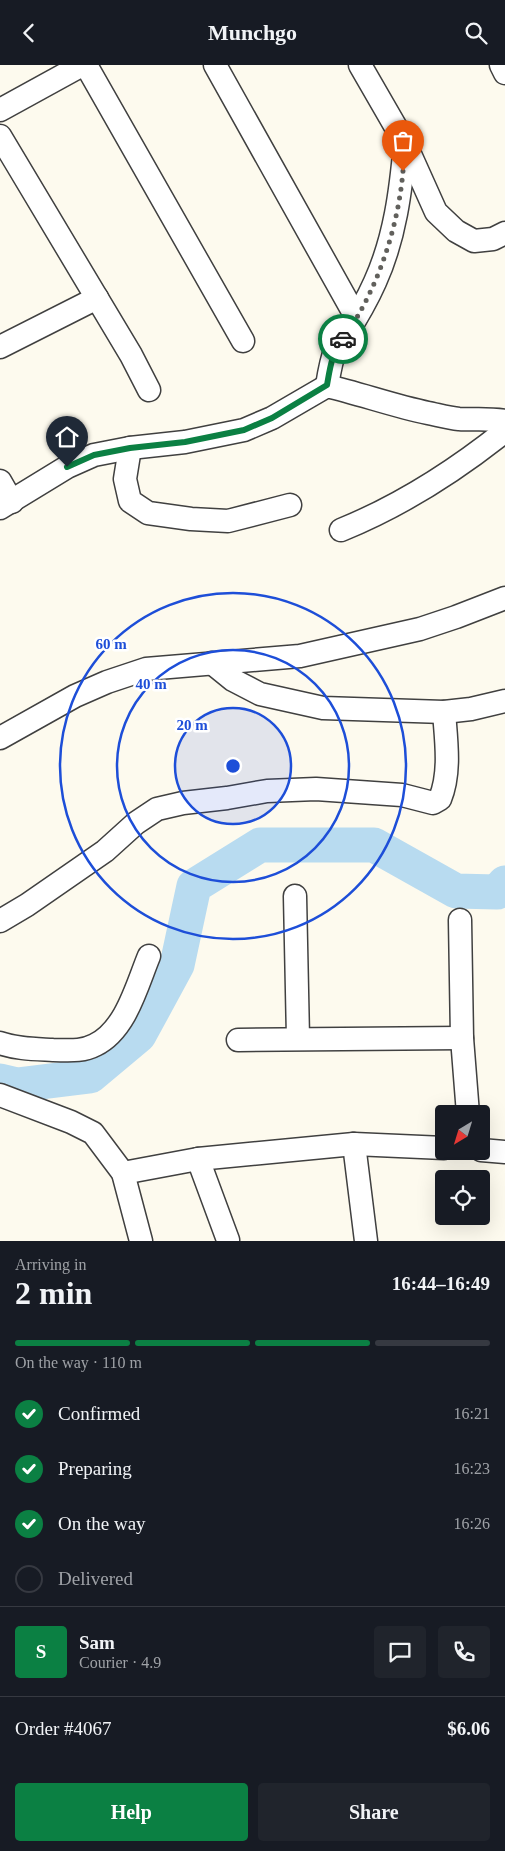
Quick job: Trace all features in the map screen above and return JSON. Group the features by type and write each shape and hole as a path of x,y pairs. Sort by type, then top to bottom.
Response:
{"street":[{"path":"0,111 82,65"},
{"path":"86,65 243,341"},
{"path":"215,65 356,317"},
{"path":"500,65 505,73"},
{"path":"365,67 405,143 436,212 456,231 474,241 493,239 505,233"},
{"path":"0,136 131,355 149,390"},
{"path":"327,385 336,347 356,317 376,281 394,224 402,184 405,143"},
{"path":"0,347 97,298"},
{"path":"0,481 6,505 67,467 94,455 130,448 185,442 244,430 272,418 327,385 429,414 458,419 490,418 505,421"},
{"path":"341,530 376,515 470,459 505,431"},
{"path":"130,448 125,479 130,501 148,513 190,519 228,521 290,505"},
{"path":"0,737 75,696 107,682 146,669 300,656 372,640 447,620 505,598"},
{"path":"212,663 233,680 260,694 323,708 444,712 471,709 505,701"},
{"path":"0,921 27,905 105,851 136,823 157,809 183,803 227,799 267,791 316,789 402,795 433,803 440,799 444,790 447,763 444,712"},
{"path":"295,896 298,1038"},
{"path":"460,920 462,1038 467,1105"},
{"path":"0,1043 14,1047 61,1050 76,1050 94,1046 106,1037 121,1021 149,956"},
{"path":"238,1040 462,1038"},
{"path":"0,1095 71,1122 94,1133 123,1173 141,1241"},
{"path":"123,1173 198,1159 354,1143 435,1148"},
{"path":"354,1143 366,1241"},
{"path":"490,1151 505,1152"},
{"path":"198,1159 228,1240"}],"waterway":[{"path":"0,1081 17,1085 90,1076 139,1035 177,965 194,886 260,845 374,845 456,891 497,892 505,883"}],"way so far":[{"path":"343,339 376,281 398,208 403,171"}],"route":[{"path":"67,467 94,455 130,448 185,442 244,430 272,418 327,385 336,347 343,339"}]}
